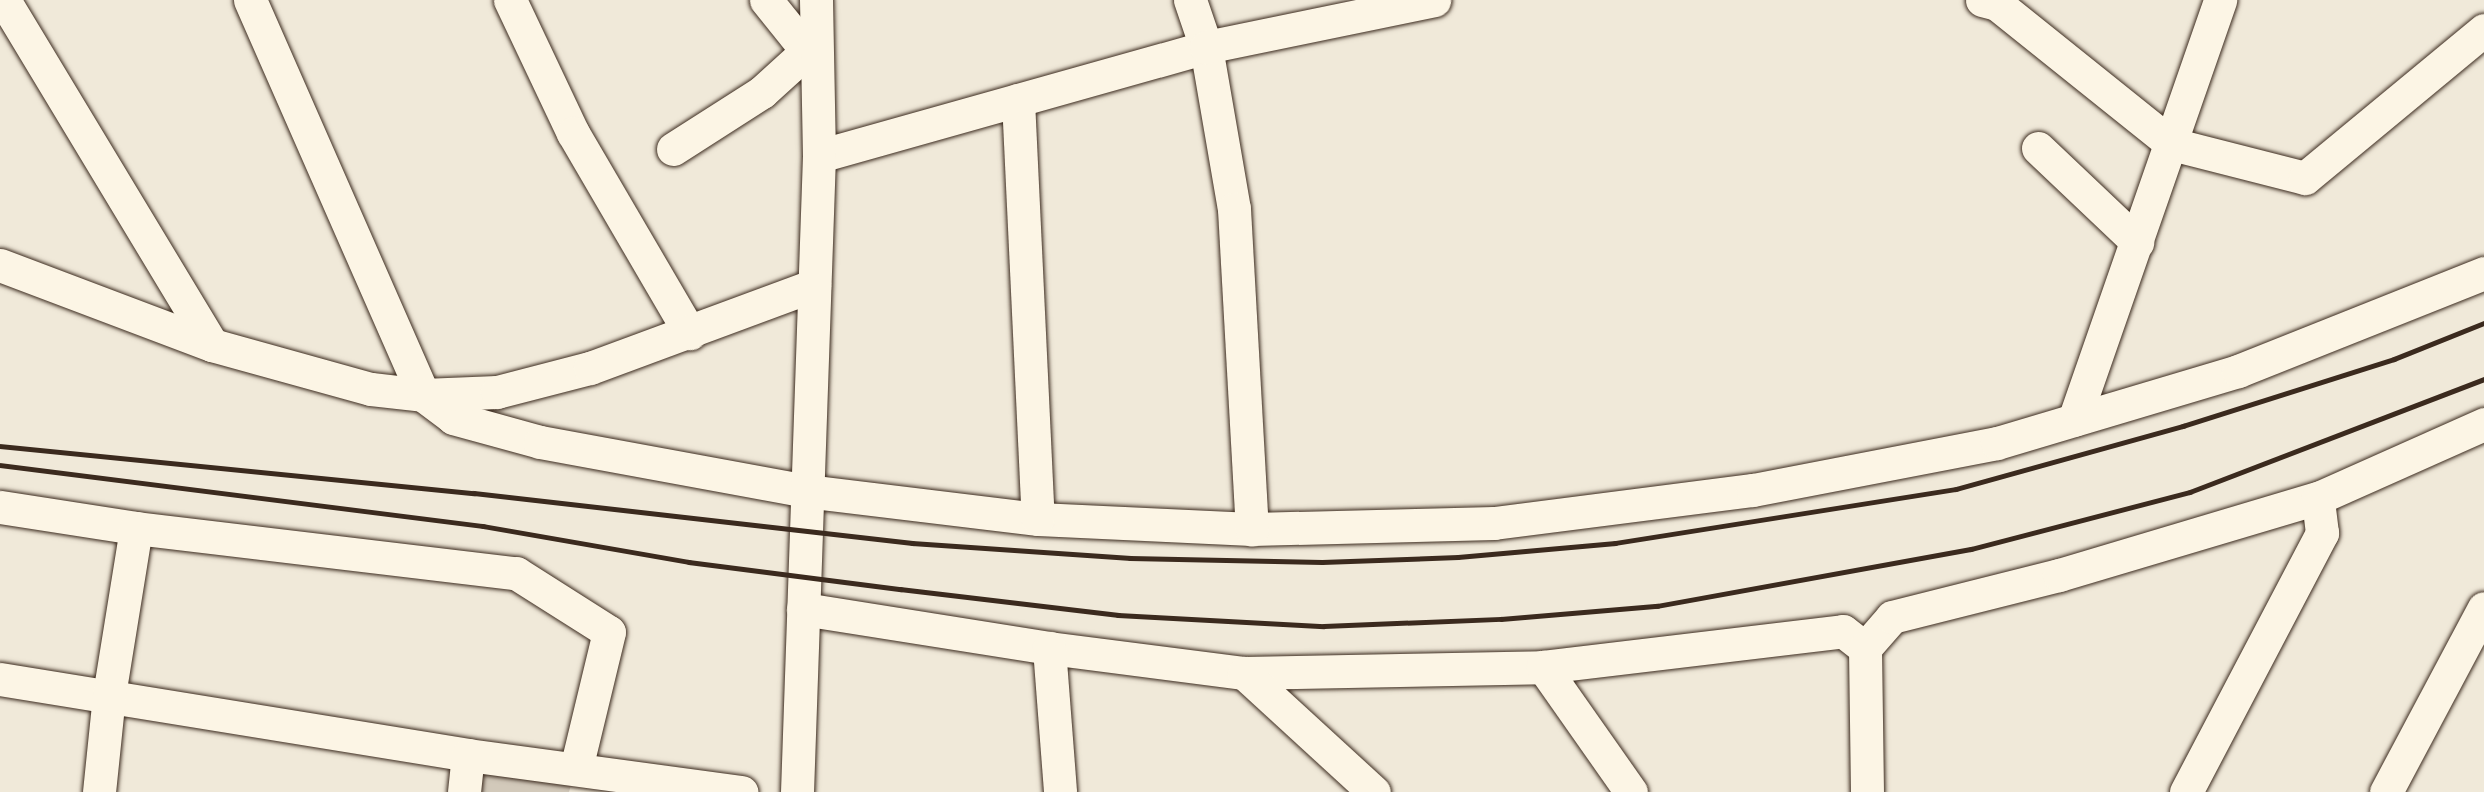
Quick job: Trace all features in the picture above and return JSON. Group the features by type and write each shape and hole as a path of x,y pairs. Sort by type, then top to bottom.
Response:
{"street":[{"path":"250,0 423,394 453,418 540,442 806,491 1038,519 1252,529 1494,523 1741,491 1997,443 2238,371 2484,273"},
{"path":"510,0 573,133 690,333"},
{"path":"766,0 811,56"},
{"path":"797,792 819,156 811,56 816,0"},
{"path":"1190,0 1206,47 1234,209 1252,529"},
{"path":"819,156 1206,47 1434,0"},
{"path":"1982,0 1997,4 2172,144 2305,178 2484,30"},
{"path":"2074,420 2172,144 2218,1"},
{"path":"10,2 212,345"},
{"path":"673,149 762,92 811,56"},
{"path":"1018,100 1038,519"},
{"path":"2038,148 2137,242"},
{"path":"0,265 212,345 371,389 423,394 497,392 590,368 690,333 814,285"},
{"path":"1864,790 1865,648 1892,617 2059,575 2318,498 2484,424"},
{"path":"2186,792 2322,533 2318,498"},
{"path":"0,507 136,528 516,573 609,632 576,768"},
{"path":"99,792 109,695 136,528"},
{"path":"2385,792 2484,608"},
{"path":"803,609 1049,648 1244,673 1543,667 1843,630 1865,648"},
{"path":"1049,648 1060,792"},
{"path":"1543,667 1631,792"},
{"path":"1244,673 1374,792"},
{"path":"0,679 468,755 742,792"},
{"path":"464,792 468,755"}],"shaded area":[{"path":"468,755 576,768 569,792 464,792"}],"railway":[{"path":"0,446 474,493 912,543 1130,558 1322,562 1458,557 1615,543 1956,489 2183,426 2394,359 2484,323"},
{"path":"0,465 483,526 689,562 900,589 1118,615 1324,626 1501,619 1657,606 1971,549 2190,492 2484,379"}]}
